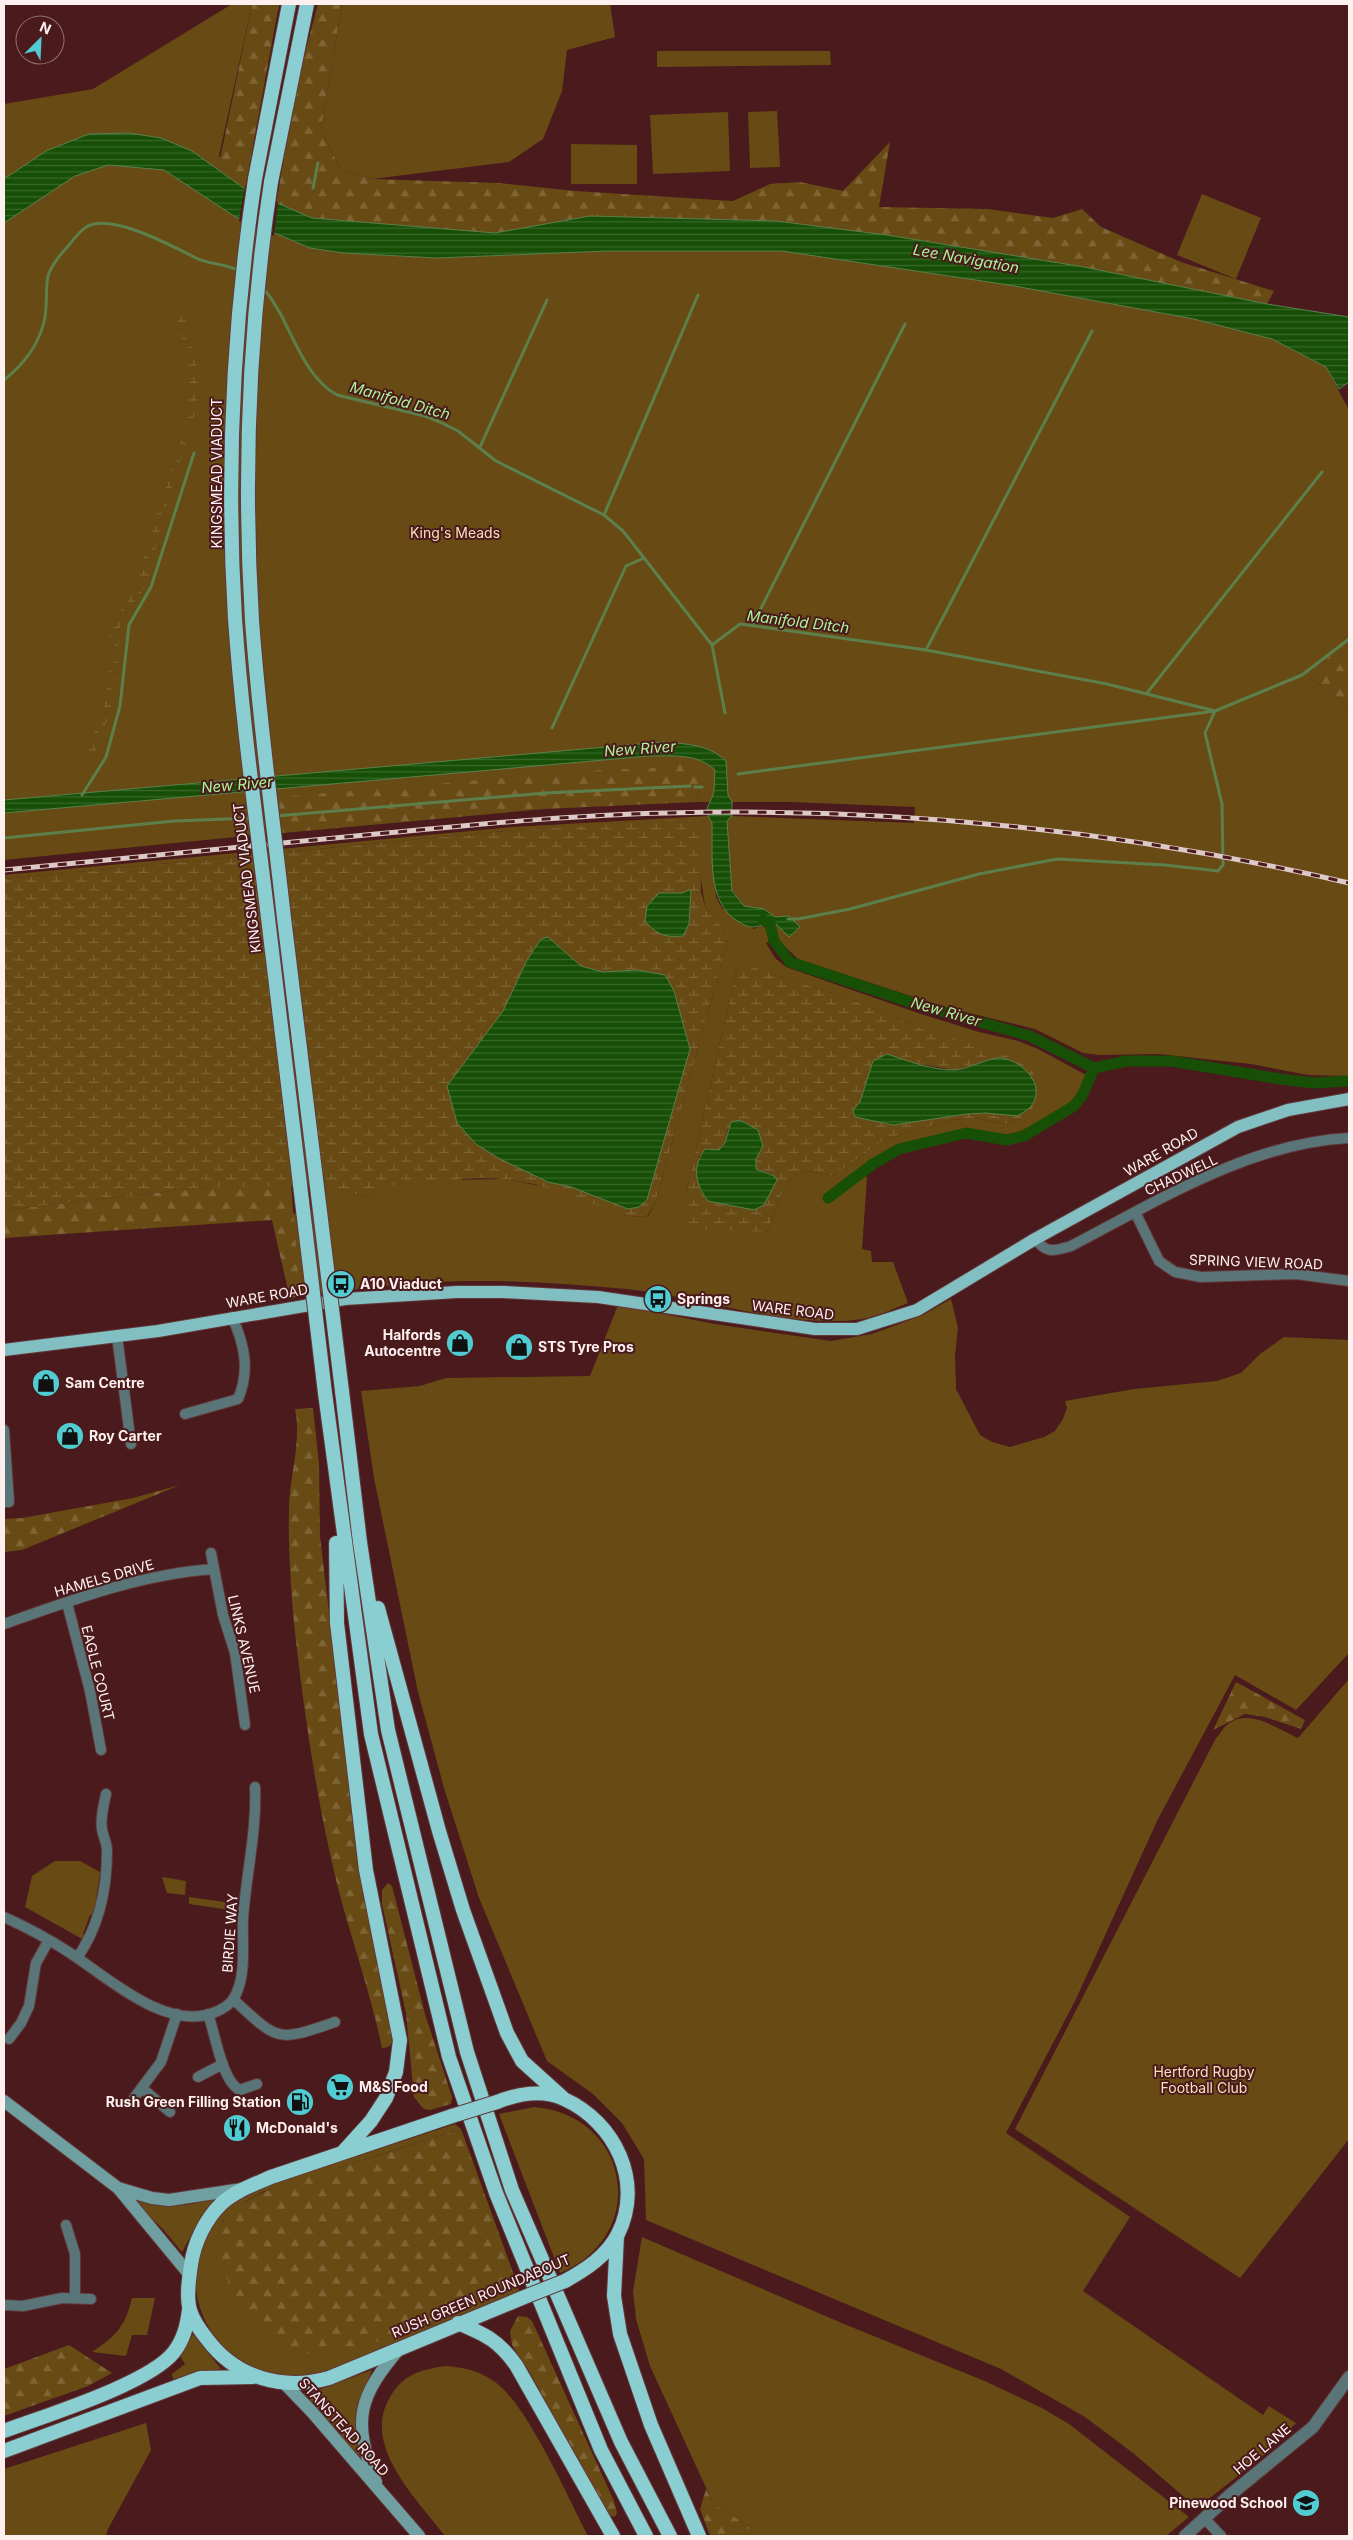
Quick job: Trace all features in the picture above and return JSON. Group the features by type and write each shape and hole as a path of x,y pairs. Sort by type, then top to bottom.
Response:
{"highway":[{"name":"KINGSMEAD VIADUCT","path":"289,4 255,179 242,275 232,419 231,492 236,622 249,756 336,1484"},
{"path":"307,4 271,182 259,274 248,418 247,492 252,621 273,817 360,1542 388,1730 467,2052 512,2190 621,2442 670,2536"},
{"path":"336,1484 337,1623 366,1870 400,2040 396,2072 386,2098 371,2120 343,2152"},
{"path":"336,1484 371,1734 449,2057 496,2194 600,2450 646,2536"},
{"path":"360,1542 439,1831 463,1910 507,2033 522,2061 563,2098"},
{"name":"RUSH GREEN ROUNDABOUT","path":"533,2094 563,2098 597,2121 608,2134 623,2160 628,2192 624,2219 617,2236 592,2264 565,2281 458,2323 329,2378 302,2384 284,2383 253,2377 225,2360 194,2321 189,2309 189,2274 196,2244 204,2227 221,2204 242,2189 343,2152 497,2102 533,2094"},
{"path":"617,2236 614,2296 620,2334 651,2425 699,2536"},
{"path":"4,2431 153,2371 173,2353 180,2342 186,2330 189,2309"},
{"path":"458,2323 487,2335 505,2349 516,2365 613,2536"},
{"path":"4,2451 200,2378 253,2377"}],"main road":[{"name":"WARE ROAD","path":"4,1350 117,1336 345,1299 418,1293 503,1292 633,1301 815,1329 857,1329 918,1310 1035,1239 1238,1127 1288,1110 1349,1100"},
{"path":"4,2101 118,2188 189,2274"},
{"path":"118,2188 152,2198 169,2200 187,2199 223,2190 242,2189"},
{"name":"STANSTEAD ROAD","path":"380,2491 363,2441 364,2405 377,2376 401,2348"},
{"name":"STANSTEAD ROAD","path":"284,2383 312,2412 419,2536"}],"street":[{"name":"CHADWELL","path":"1035,1239 1042,1248 1054,1251 1071,1246 1196,1182 1260,1155 1322,1139 1349,1138"},
{"name":"SPRING VIEW ROAD","path":"1135,1212 1156,1255 1164,1266 1174,1272 1202,1277 1296,1274 1349,1282"},
{"path":"185,1414 238,1399 242,1389 245,1352 232,1318"},
{"path":"117,1336 131,1444"},
{"path":"4,1430 9,1502 4,1502"},
{"name":"LINKS AVENUE","path":"211,1553 223,1615 235,1653 245,1725"},
{"name":"HAMELS DRIVE","path":"4,1624 133,1581 176,1572 214,1569"},
{"name":"EAGLE COURT","path":"66,1603 90,1691 101,1750"},
{"name":"BIRDIE WAY","path":"234,2000 240,1980 245,1898 256,1811 255,1787"},
{"path":"77,1958 94,1930 101,1906 108,1853 107,1841 102,1830 106,1794"},
{"path":"4,1917 49,1940 130,1995 177,2014 208,2014 220,2010 234,2000 271,2032 282,2036 295,2036 335,2022"},
{"path":"9,2039 21,2023 29,2006 36,1963 49,1940"},
{"path":"134,2098 166,2053 177,2014"},
{"path":"208,2014 215,2032 223,2064 234,2087 240,2090 257,2084"},
{"path":"198,2077 223,2064"},
{"path":"142,2088 170,2112"},
{"path":"66,2225 76,2254 75,2298"},
{"path":"4,2305 23,2306 50,2299 75,2298 91,2300"},
{"name":"HOE LANE","path":"1185,2536 1313,2427 1349,2377"},
{"path":"1204,2518 1221,2536"}],"green space":[{"name":"King's Meads","path":"232,4 252,4 219,156 261,228 310,248 343,253 437,258 607,251 782,251 1009,285 1194,319 1272,339 1326,367 1349,410 1349,633 1310,678 1349,707 1349,1076 1308,1075 1251,1064 1159,1054 1100,1055 1083,1053 1035,1029 941,1006 798,959 775,937 776,929 764,909 744,906 732,890 727,821 732,816 914,823 915,807 791,802 697,802 699,791 4,860 4,104 93,89"},
{"path":"252,4 279,4 245,189 218,169"},
{"path":"318,4 342,4 321,129 341,170 372,179 498,183 575,191 733,201 770,184 800,182 843,191 890,142 879,207 988,209 1053,218 1082,209 1101,227 1181,262 1274,291 1267,304 1084,267 887,235 776,221 590,216 495,233 312,218 276,204 297,83"},
{"path":"342,4 610,4 615,37 567,50 562,91 543,139 509,162 372,179 341,170 321,129"},
{"path":"657,51 830,51 831,65 657,67"},
{"path":"777,111 780,167 750,168 748,112"},
{"path":"728,112 730,171 653,174 650,115"},
{"path":"571,144 637,145 637,184 571,184"},
{"path":"1202,194 1261,218 1236,279 1177,255"},
{"path":"183,311 189,322 189,340 196,356 199,389 197,406 165,510 149,575 143,590 122,620 119,633 115,694 96,750 91,757 84,755 83,750 92,738 102,715 106,699 111,653 109,628 136,589 150,534 185,430 190,391 188,367 178,319"},
{"path":"1349,633 1349,707 1310,678"},
{"path":"676,761 690,761 699,764 702,778 697,802 544,809 283,833 278,797 601,770 655,768"},
{"path":"708,816 712,822 716,897 722,908 754,929 763,925 772,939 766,943 775,958 786,967 918,1013 979,1032 1018,1041 1038,1049 1086,1075 1079,1091 1070,1103 1050,1117 1021,1131 1005,1135 964,1129 938,1135 889,1149 861,1169 867,1178 862,1249 871,1251 872,1262 893,1262 908,1303 868,1318 834,1321 805,1320 744,1311 683,1298 626,1289 524,1282 422,1283 372,1287 290,1298 272,1219 327,1206 325,1186 364,1196 395,1185 448,1180 505,1179 559,1190 629,1217 648,1216 655,1204 729,936 705,906 692,820 515,830 4,879 4,875 513,827","holes":["740,968 771,973 850,999 910,1024 1036,1106 1020,1119 1006,1124 975,1118 951,1120 885,1139 833,1176 809,1171 795,1175 782,1193 767,1232 684,1202 736,972"]},
{"path":"674,820 692,820 700,829 701,892 705,906 729,936 655,1204 647,1216 629,1217 559,1191 533,1184 505,1179 479,1178 396,1185 364,1196 324,1186 206,1187 4,1210 4,879 515,830","holes":["688,890 691,891 689,924 659,893 683,893","541,939 563,950 581,966 603,972 637,970 674,991 690,1049 639,1207 628,1209 571,1187 548,1182 476,1144 447,1086 503,1011 527,960"]},
{"path":"747,965 850,999 910,1024 1010,1057 1028,1067 1036,1077 1040,1091 1036,1106 1020,1119 1006,1124 975,1118 951,1120 885,1139 833,1176 809,1171 795,1175 782,1193 767,1232 704,1229 686,1221 684,1202 736,972","holes":["887,1054 914,1063 955,1070 1001,1057 1017,1116 986,1113 967,1114 893,1125 855,1117 853,1110 860,1102 873,1062","728,1128 763,1146 756,1159 756,1169 774,1175 698,1158 705,1149 719,1150 725,1143"]},
{"path":"291,1185 300,1296 290,1298 272,1220 4,1238 4,1210 206,1187"},
{"path":"951,1299 958,1328 955,1355 956,1389 980,1435 992,1442 1010,1447 1044,1437 1055,1431 1063,1419 1067,1408 1065,1401 1134,1389 1217,1381 1241,1373 1260,1354 1284,1337 1349,1340 1349,1653 1296,1710 1235,1675 1158,1819 1076,1999 1006,2133 1130,2217 1083,2291 1263,2415 1269,2406 1296,2423 1257,2461 1197,2508 1133,2453 1085,2417 1001,2369 646,2220 644,2159 622,2123 593,2094 547,2061 479,1898 444,1788 418,1692 374,1478 361,1391 420,1386 446,1378 590,1376 618,1305 715,1324 831,1341 872,1334 923,1315"},
{"path":"313,1408 319,1464 320,1536 351,1800 394,2037 390,2045 385,2048 382,2048 331,1859 312,1759 294,1624 289,1524 297,1434 295,1409"},
{"path":"180,1485 22,1550 4,1552 4,1519 22,1518 133,1498"},
{"name":"Hertford Rugby Football Club","path":"1349,1679 1349,2139 1240,2278 1015,2129 1215,1740 1222,1730 1235,1720 1244,1718 1263,1721 1298,1738"},
{"path":"1236,1682 1305,1720 1301,1729 1265,1717 1245,1714 1213,1730"},
{"path":"55,1861 80,1861 100,1872 94,1915 90,1915 83,1934 86,1936 84,1940 25,1907 32,1876"},
{"path":"162,1877 186,1881 185,1895 167,1893"},
{"path":"388,1883 392,1886 425,2014 452,2097 451,2104 430,2110 424,2109 414,2097 406,2013 382,1904 382,1890"},
{"path":"189,1897 231,1903 230,1910 189,1904"},
{"path":"534,2107 567,2115 592,2131 609,2153 617,2179 617,2206 608,2233 589,2256 560,2273 499,2114"},
{"path":"455,2124 461,2129 262,2192 246,2201 222,2222 273,2340 289,2350 313,2353 341,2350 372,2343 436,2320 518,2286 519,2291 331,2371 315,2375 283,2378 267,2375 242,2362 221,2345 207,2324 198,2300 196,2275 200,2250 212,2226 231,2205 249,2193 271,2184"},
{"path":"461,2129 518,2286 403,2333 370,2344 339,2351 311,2354 288,2350 278,2345 259,2330 243,2309 219,2260 216,2244 219,2228 231,2213 253,2197 278,2186"},
{"path":"134,2198 164,2205 192,2204 212,2199 214,2202 201,2217 182,2252 162,2228 132,2201"},
{"path":"642,2237 844,2324 987,2382 1042,2408 1069,2424 1189,2517 1166,2536 739,2536 751,2527 714,2505 650,2366 636,2319 633,2291"},
{"path":"132,2298 155,2298 147,2335 132,2335 126,2356 92,2352 113,2336 123,2324"},
{"path":"518,2316 527,2317 532,2321 614,2501 617,2512 615,2517 609,2515 605,2510 530,2373 512,2345 510,2331"},
{"path":"193,2334 221,2369 173,2379 172,2374 185,2364 180,2356"},
{"path":"69,2345 112,2373 88,2386 4,2416 4,2369"},
{"path":"445,2366 477,2372 495,2382 507,2393 533,2430 588,2536 445,2536 397,2472 388,2454 383,2436 383,2417 389,2399 406,2379 427,2369"},
{"path":"372,2370 363,2392 361,2454 359,2456 303,2393 318,2390"},
{"path":"146,2423 151,2450 106,2536 4,2536 4,2469"},
{"path":"706,2489 714,2505 751,2527 739,2536 710,2536 700,2509"}],"water":[{"name":"Lee Navigation","path":"129,133 161,138 192,151 245,189 312,218 495,233 590,216 776,221 887,235 1084,267 1267,304 1349,317 1349,382 1339,389 1326,367 1272,339 1194,319 1009,285 782,251 607,251 437,258 343,253 310,248 234,216 164,170 108,165 75,176 4,223 4,179 46,151 89,134"},
{"path":"663,742 688,744 704,748 719,755 726,761 728,795 732,802 732,816 727,821 732,891 744,906 764,909 775,917 789,916 800,927 789,937 774,922 776,929 771,931 767,923 753,927 746,926 728,914 721,903 716,891 714,878 712,823 707,811 714,792 715,770 692,758 649,756 4,813 4,800"},
{"path":"688,890 691,891 689,924 683,936 666,936 653,929 645,921 647,906 659,893 683,893"},
{"path":"548,937 581,966 603,972 637,970 665,975 674,991 690,1049 647,1200 639,1207 628,1209 571,1187 548,1182 498,1158 476,1144 457,1123 447,1086 503,1011 527,960 541,939"},
{"path":"887,1054 920,1065 946,1070 966,1068 998,1058 1010,1060 1030,1075 1036,1089 1036,1097 1031,1107 1017,1116 986,1113 967,1114 893,1125 855,1117 853,1110 860,1102 873,1061"},
{"path":"740,1120 758,1130 763,1146 756,1159 756,1169 774,1176 777,1180 764,1205 754,1210 708,1201 698,1182 698,1162 705,1149 719,1150 725,1143 731,1122"}],"pier":[{"path":"245,186 278,202 274,236 239,221"}],"waterway":[{"path":"313,188 318,163"},
{"path":"4,380 23,361 38,339 45,316 47,282 52,267 78,234 88,226 99,223 127,228 158,239 201,260 239,271"},
{"name":"Manifold Ditch","path":"262,288 280,313 310,369 327,388 337,395 425,416 440,422 458,431 496,461 604,515 623,531 712,645 740,624 926,650 1107,684 1215,711"},
{"path":"604,515 698,295"},
{"path":"480,447 547,300"},
{"path":"752,626 905,324"},
{"path":"926,650 1092,331"},
{"path":"82,795 106,757 120,706 129,625 151,587 194,453"},
{"path":"1147,693 1322,472"},
{"path":"552,728 626,566 644,558"},
{"path":"738,774 1215,711 1302,675 1349,639"},
{"path":"712,645 725,713"},
{"path":"788,919 798,919 850,909 979,874 1057,859 1165,865 1218,871 1223,865 1222,804 1205,733 1215,711"},
{"path":"276,816 546,793 690,786"},
{"path":"695,787 702,787"},
{"path":"4,838 174,821 253,818"},
{"name":"New River","path":"763,920 770,923 774,941 790,962 919,1005 1030,1036 1094,1068 1127,1061 1171,1061 1313,1083 1349,1081"},
{"name":"New River","path":"828,1198 873,1164 899,1149 966,1133 1007,1140 1024,1136 1074,1106 1082,1096 1094,1068"}],"railway":[{"path":"4,870 522,821 631,814 754,812 840,814 925,819 1011,826 1096,836 1181,849 1349,883"}],"place":[{"name":"A10 Viaduct","path":"341,1284"},
{"name":"Springs","path":"658,1299"},
{"name":"Halfords Autocentre","path":"460,1343"},
{"name":"STS Tyre Pros","path":"519,1347"},
{"name":"Sam Centre","path":"46,1383"},
{"name":"Roy Carter","path":"70,1436"},
{"name":"M&S Food","path":"340,2087"},
{"name":"Rush Green Filling Station","path":"300,2102"},
{"name":"McDonald's","path":"237,2128"},
{"name":"Pinewood School","path":"1306,2503"}]}
